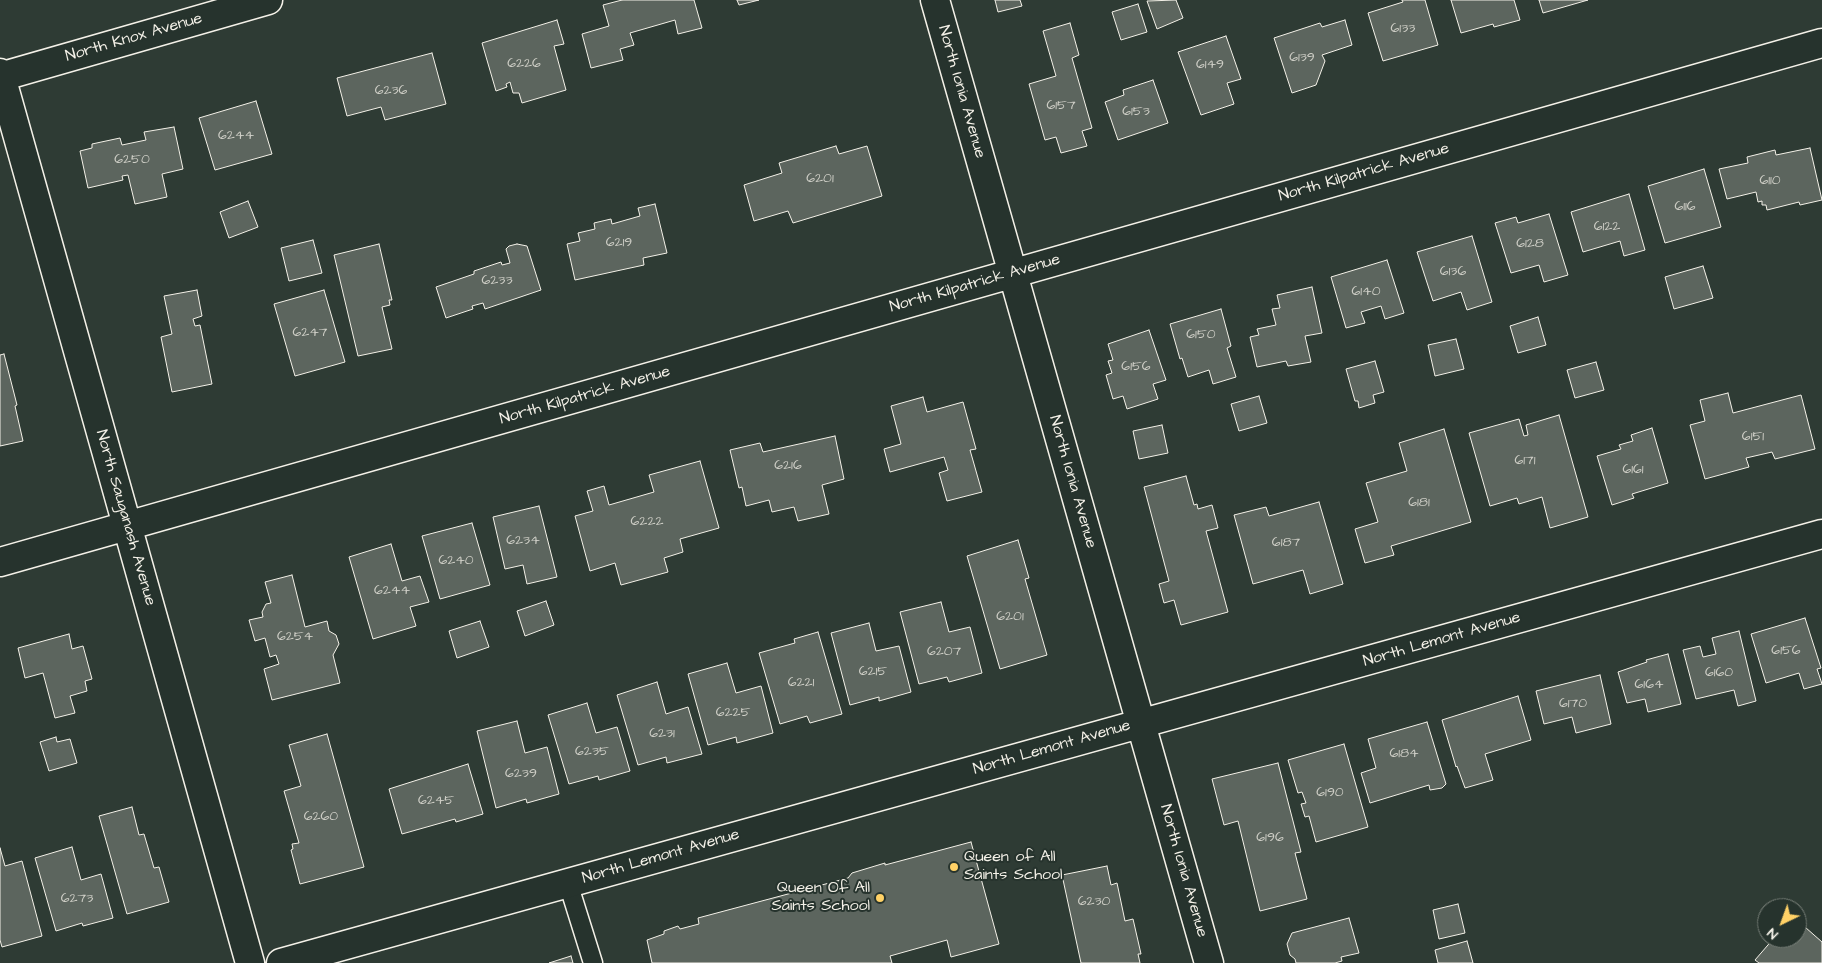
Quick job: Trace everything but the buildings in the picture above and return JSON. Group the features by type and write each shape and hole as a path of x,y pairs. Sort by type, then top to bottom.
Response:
{"street":[{"name":"North Knox Avenue","path":"0,75 268,0"},
{"name":"North Ionia Avenue","path":"935,0 1209,963"},
{"name":"North Kilpatrick Avenue","path":"0,562 1822,43"},
{"name":"North Sauganash Avenue","path":"0,75 250,963"},
{"name":"North Lemont Avenue","path":"281,963 1822,534"}],"lane":[{"path":"568,883 594,963"}],"place":[{"name":"Queen of All Saints School","path":"954,867"},
{"name":"Queen Of All Saints School","path":"880,898"}]}
